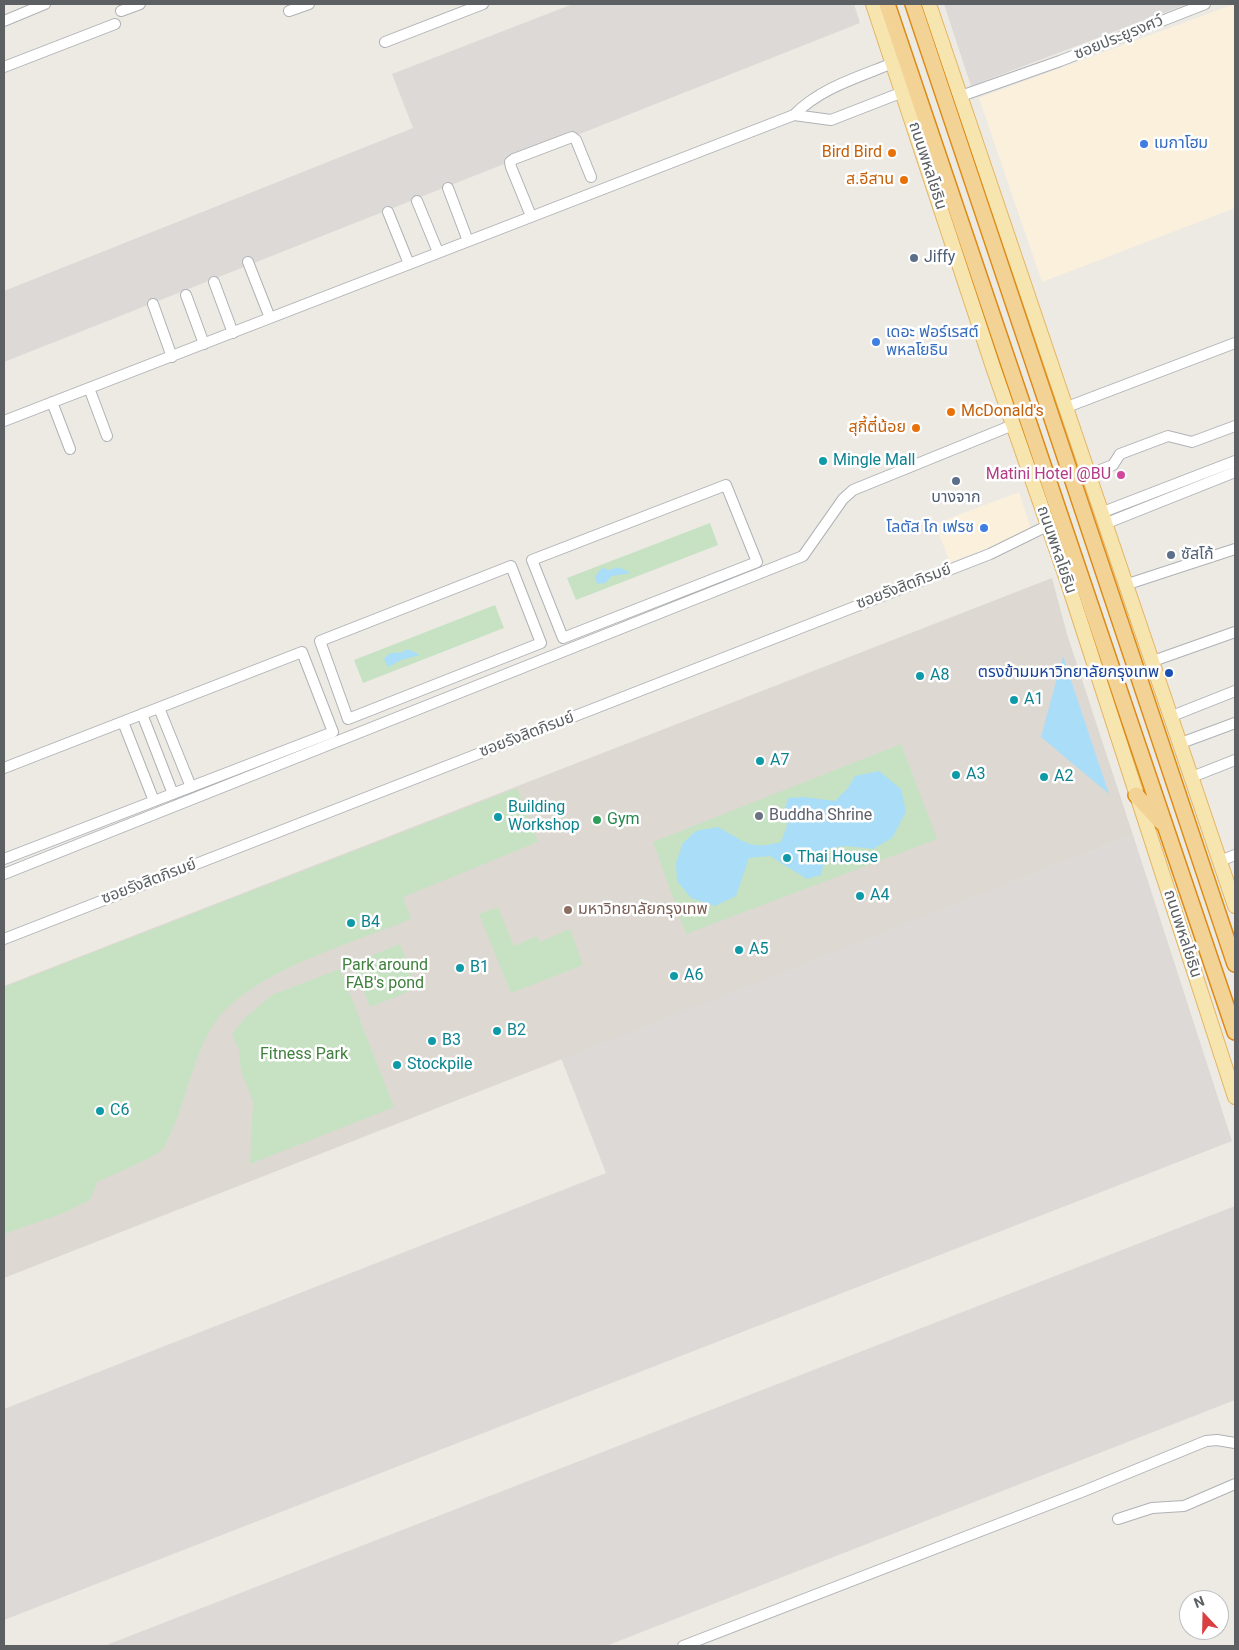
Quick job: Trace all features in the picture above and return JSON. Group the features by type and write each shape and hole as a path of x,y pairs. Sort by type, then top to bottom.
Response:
{"highway":[{"name":"ถนนพหลโยธิน","path":"887,4 1235,1032"},
{"path":"913,4 1235,964"},
{"path":"1136,795 1166,827"}],"main road":[{"name":"ถนนพหลโยธิน","path":"873,4 1235,1097"},
{"path":"929,4 1128,584 1220,861 1232,888 1235,906"},
{"path":"1216,1040 1223,1048 1235,1084"}],"street":[{"path":"4,20 45,4"},
{"path":"121,12 140,4"},
{"path":"290,11 309,4"},
{"path":"385,42 483,4"},
{"name":"ซอยประยูรงศว์","path":"961,96 1060,61 1206,4"},
{"path":"4,67 115,24"},
{"path":"4,421 794,114 806,102 822,92 893,63"},
{"path":"794,114 831,120 903,92"},
{"path":"531,216 511,167 510,162 514,158 572,138 576,140 591,177"},
{"path":"448,188 468,241"},
{"path":"417,201 438,252"},
{"path":"388,212 409,264"},
{"path":"248,262 270,318"},
{"path":"214,282 233,333"},
{"path":"186,295 204,344"},
{"path":"153,304 172,357"},
{"path":"1067,407 1235,343"},
{"path":"89,388 107,436"},
{"path":"52,402 70,449"},
{"path":"4,874 664,613 803,556 843,499 853,490 1013,426"},
{"path":"1090,474 1112,465 1120,454 1168,436 1192,442 1235,426"},
{"path":"1105,518 1235,462"},
{"path":"1105,518 1235,472"},
{"path":"726,485 756,562 659,601 563,638 532,560 726,485"},
{"name":"ซอยรังสิตภิรมย์","path":"4,939 983,557 1047,526"},
{"path":"1128,584 1235,549"},
{"path":"511,566 541,643 447,681 348,719 320,641 511,566"},
{"path":"659,601 664,613"},
{"path":"1154,661 1193,649 1235,632"},
{"path":"4,768 302,652 333,732 4,860"},
{"path":"447,681 454,696"},
{"path":"1172,716 1235,691"},
{"path":"159,708 191,787"},
{"path":"142,714 173,794"},
{"path":"123,722 154,801"},
{"path":"1181,743 1235,723"},
{"path":"1192,777 1235,760"},
{"path":"213,778 218,790"},
{"path":"1220,861 1235,855"},
{"path":"683,1646 1084,1491 1206,1441 1218,1440 1235,1443"},
{"path":"1118,1519 1152,1508 1184,1506 1235,1484"}],"shaded area":[{"path":"573,4 854,4 860,23 4,362 4,291 413,128 392,74"},
{"path":"944,4 1187,4 971,86"},
{"name":"เมกาโฮม","path":"1235,4 1235,208 1042,282 979,98"},
{"name":"โลตัส โก เฟรช","path":"1019,492 1032,532 950,562 935,524"},
{"name":"มหาวิทยาลัยกรุงเทพ","path":"1052,578 1067,634 1133,835 4,1278 4,986"},
{"path":"1133,835 1232,1141 4,1620 4,1409 606,1173 561,1058"},
{"path":"1235,1206 1235,1400 606,1646 104,1646"}],"green space":[{"path":"710,523 718,545 576,600 567,578"},
{"path":"495,605 504,628 363,683 354,660"},
{"path":"901,744 937,839 686,934 653,842"},
{"path":"517,788 538,842 403,897 411,919 288,968 243,994 225,1010 207,1035 178,1116 162,1150 97,1182 90,1200 61,1214 4,1234 4,987"},
{"path":"498,907 514,946 537,936 540,942 570,929 583,965 511,993 479,914"},
{"name":"Park around FAB's pond","path":"400,944 417,988 370,1007 353,963"},
{"name":"Fitness Park","path":"340,969 394,1107 250,1164 253,1101 241,1071 239,1050 232,1034 245,1018 272,995"}],"water":[{"path":"618,567 631,573 612,576 605,583 597,584 595,577 602,568 610,570"},
{"path":"408,649 420,655 401,660 388,667 384,659 386,656"},
{"path":"1063,656 1109,794 1041,737"},
{"path":"879,771 901,789 906,812 892,838 873,849 846,846 827,849 821,875 807,879 770,856 749,858 736,896 715,906 691,898 677,881 676,863 683,843 696,831 718,827 754,845 770,845 781,842 788,823 784,811 788,798 804,797 835,801 848,788 855,776"}],"place":[{"name":"เมกาโฮม","path":"1144,144"},
{"name":"Bird Bird","path":"892,153"},
{"name":"ส.อีสาน","path":"904,180"},
{"name":"Jiffy","path":"914,258"},
{"name":"เดอะ ฟอร์เรสต์ พหลโยธิน","path":"876,342"},
{"name":"McDonald's","path":"951,412"},
{"name":"สุกี้ตี๋น้อย","path":"916,428"},
{"name":"Mingle Mall","path":"823,461"},
{"name":"Matini Hotel @BU","path":"1121,475"},
{"name":"บางจาก","path":"956,481"},
{"name":"โลตัส โก เฟรช","path":"984,528"},
{"name":"ซัสโก้","path":"1171,555"},
{"name":"ตรงข้ามมหาวิทยาลัยกรุงเทพ","path":"1169,673"},
{"name":"A8","path":"920,676"},
{"name":"A1","path":"1014,700"},
{"name":"A7","path":"760,761"},
{"name":"A3","path":"956,775"},
{"name":"A2","path":"1044,777"},
{"name":"Buddha Shrine","path":"759,816"},
{"name":"Building Workshop","path":"498,817"},
{"name":"Gym","path":"597,820"},
{"name":"Thai House","path":"787,858"},
{"name":"A4","path":"860,896"},
{"name":"มหาวิทยาลัยกรุงเทพ","path":"568,910"},
{"name":"B4","path":"351,923"},
{"name":"A5","path":"739,950"},
{"name":"B1","path":"460,968"},
{"name":"A6","path":"674,976"},
{"name":"B2","path":"497,1031"},
{"name":"B3","path":"432,1041"},
{"name":"Stockpile","path":"397,1065"},
{"name":"C6","path":"100,1111"}]}
